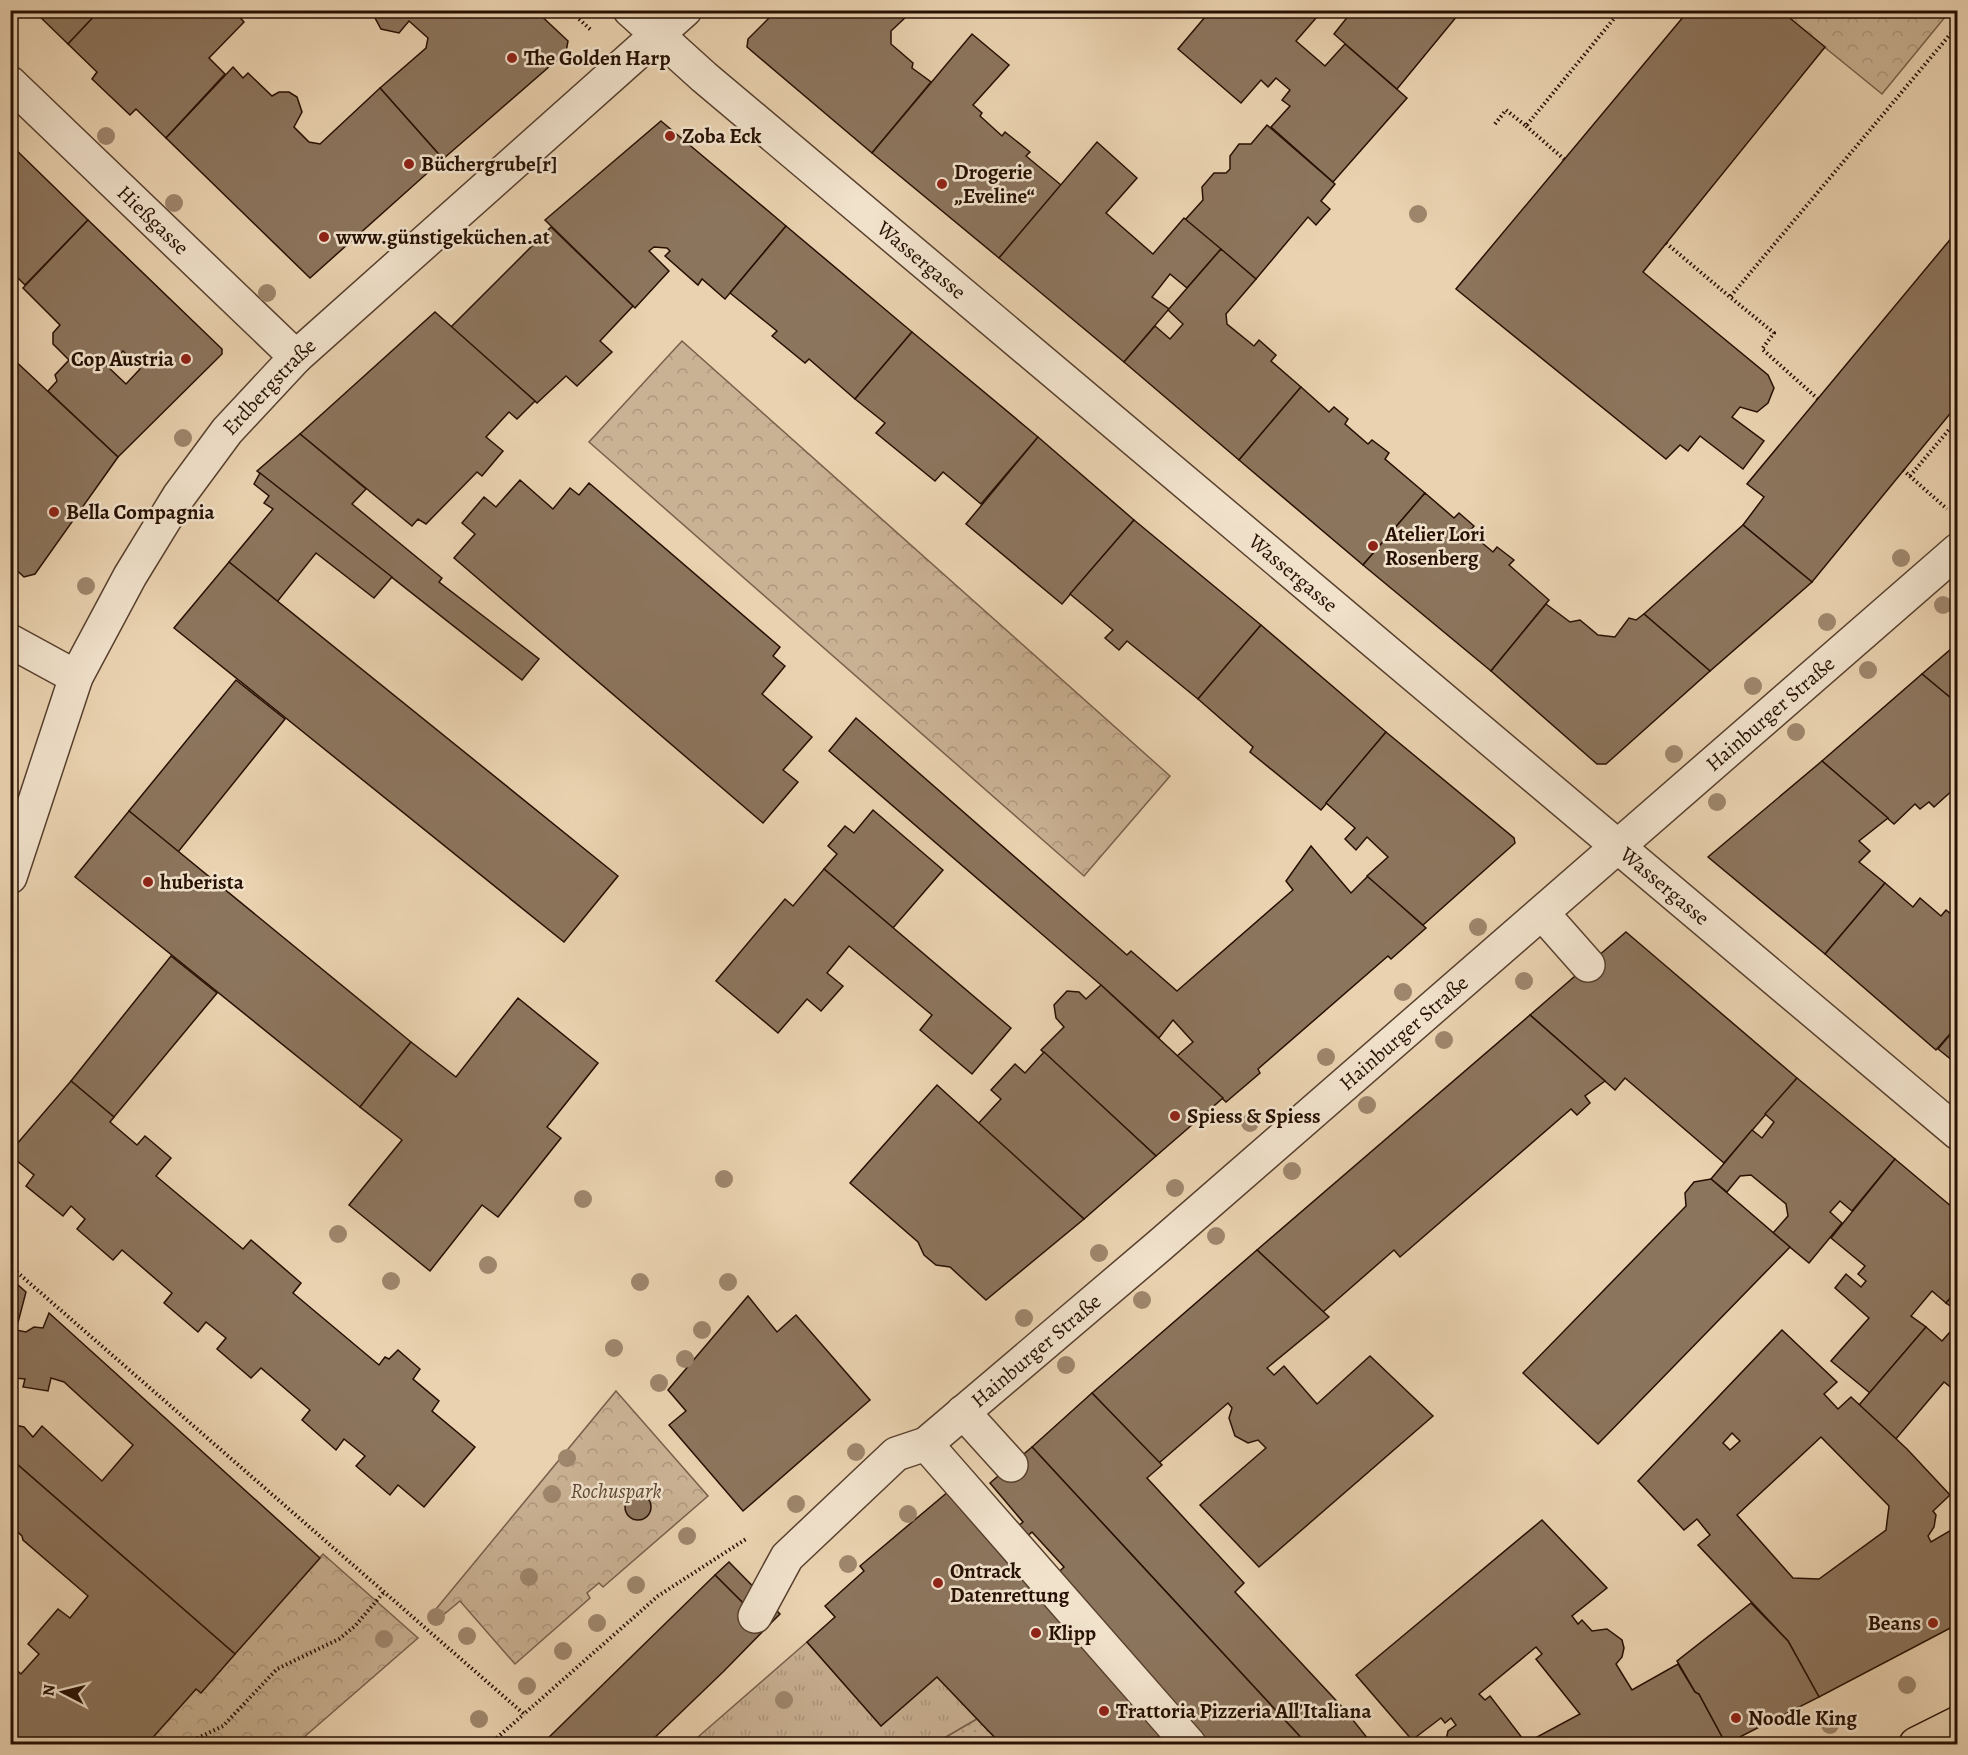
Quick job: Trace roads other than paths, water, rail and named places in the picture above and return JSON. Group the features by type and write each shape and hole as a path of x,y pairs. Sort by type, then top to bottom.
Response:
{"main road":[{"path":"1916,1744 1958,1723"}],"street":[{"name":"Wassergasse","path":"630,10 657,36 1958,1133"},
{"name":"Erdbergstraße","path":"10,877 76,677 130,576 179,496 227,431 296,357 685,10"},
{"name":"Hießgasse","path":"10,83 296,357"},
{"name":"Hainburger Straße","path":"755,1616 787,1557 896,1454 926,1444 1159,1246 1958,550"},
{"path":"10,641 76,677"},
{"path":"1542,913 1588,965"},
{"path":"963,1412 1011,1466"},
{"path":"926,1444 1189,1744"}],"place":[{"name":"The Golden Harp","path":"512,58"},
{"name":"Zoba Eck","path":"670,136"},
{"name":"Büchergrube[r]","path":"409,164"},
{"name":"Drogerie „Eveline“","path":"942,184"},
{"name":"www.günstigeküchen.at","path":"324,237"},
{"name":"Cop Austria","path":"186,359"},
{"name":"Bella Compagnia","path":"54,512"},
{"name":"Atelier Lori Rosenberg","path":"1373,546"},
{"name":"huberista","path":"148,882"},
{"name":"Spiess & Spiess","path":"1175,1116"},
{"name":"Ontrack Datenrettung","path":"938,1583"},
{"name":"Beans","path":"1933,1623"},
{"name":"Klipp","path":"1036,1633"},
{"name":"Trattoria Pizzeria All'Italiana","path":"1104,1711"},
{"name":"Noodle King","path":"1736,1718"}],"park label":[{"name":"Rochuspark","path":"616,1491"}]}
